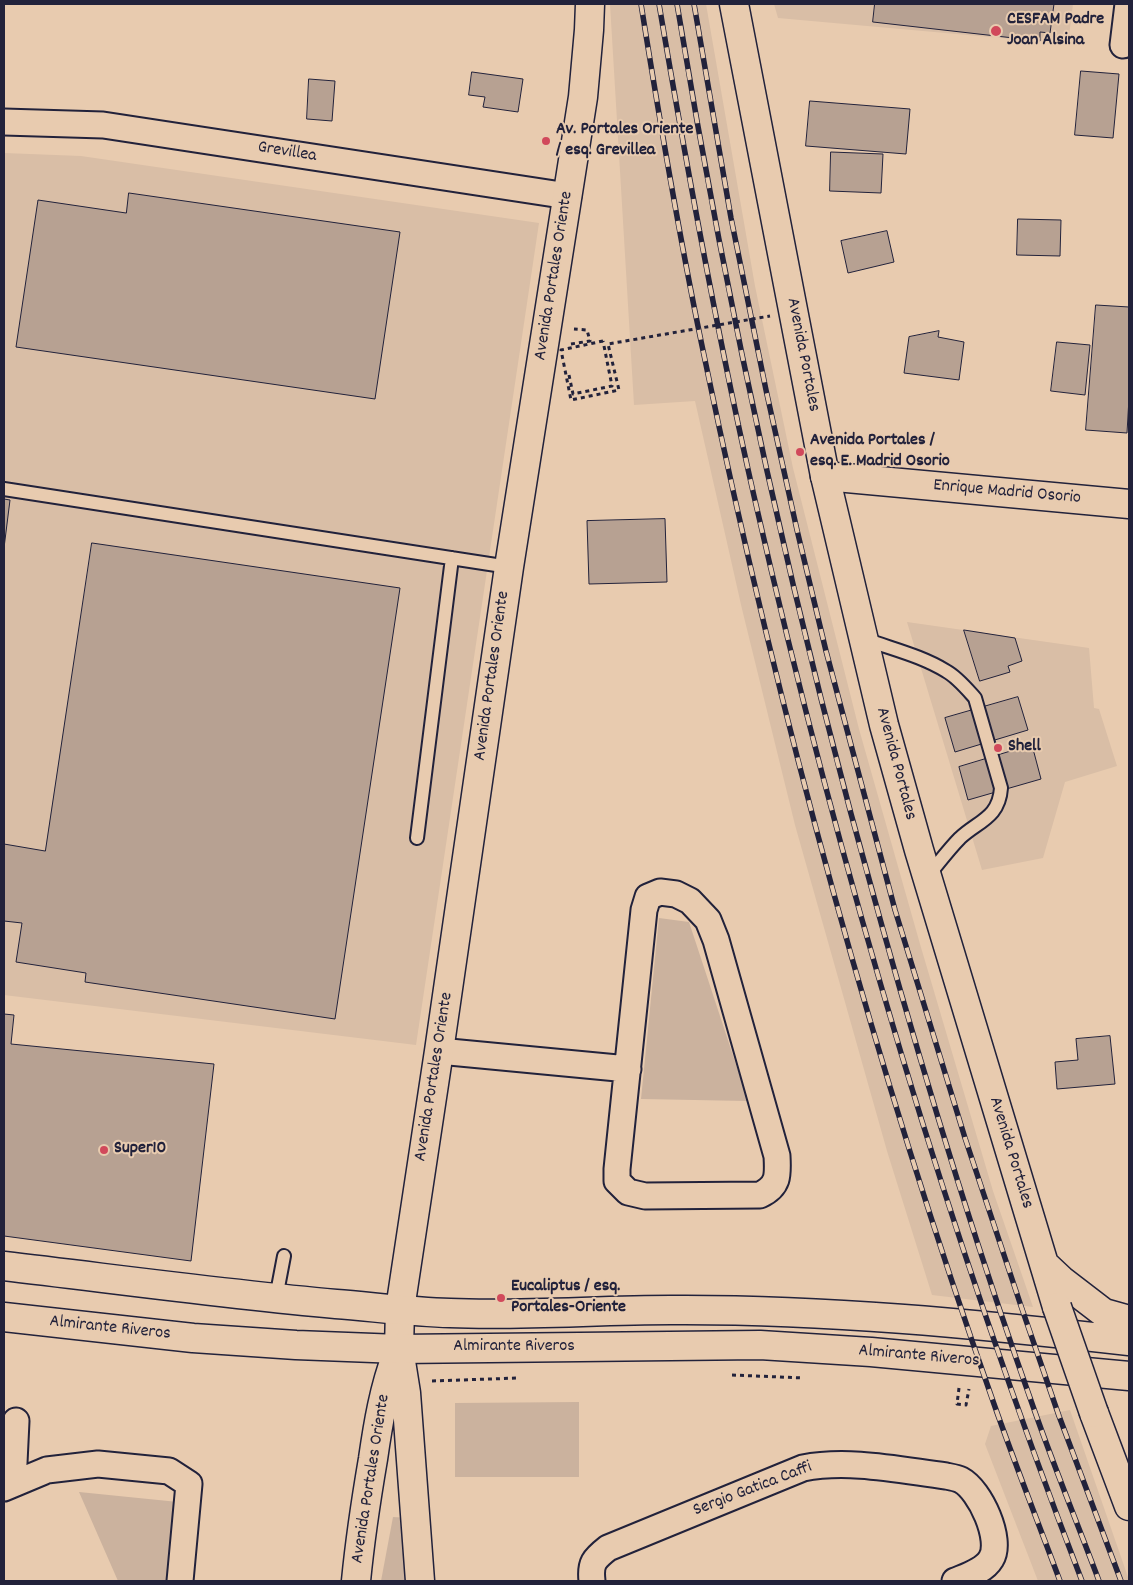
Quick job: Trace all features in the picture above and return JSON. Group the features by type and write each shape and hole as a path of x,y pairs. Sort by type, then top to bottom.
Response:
{"main road":[{"name":"Avenida Portales Oriente","path":"420,1581 404,1383 399,1349 400,1309 509,567 583,97 590,4"},
{"name":"Avenida Portales","path":"734,4 826,476 884,725 927,877 1057,1307 1094,1414 1129,1506"},
{"name":"Enrique Madrid Osorio","path":"826,476 1129,504"},
{"path":"1044,1264 1061,1280 1104,1313 1129,1320"},
{"name":"Almirante Riveros","path":"4,1266 276,1298 446,1313 490,1314 671,1310 782,1312 1022,1329 1129,1341"},
{"name":"Almirante Riveros","path":"4,1317 193,1338 296,1345 399,1349 760,1346 871,1352 1129,1376"},
{"name":"Avenida Portales Oriente","path":"356,1581 378,1426 388,1382 399,1349"},
{"path":"367,1493 378,1489 390,1489 406,1494 414,1499"}],"street":[{"path":"1123,45 1128,4"},
{"name":"Grevillea","path":"4,122 103,125 568,196"},
{"path":"660,892 676,894 690,901 708,920 716,940 778,1156 778,1177 770,1190 760,1195 645,1196 628,1192 617,1181 628,1069 644,910 648,898 660,892"},
{"path":"439,1051 628,1069"},
{"path":"16,1421 9,1486 47,1470 98,1464 169,1471 189,1484 180,1581"},
{"name":"Sergio Gatica Caffi","path":"594,1569 608,1548 778,1477 803,1468 837,1464 946,1476 961,1480 974,1492 984,1508 992,1529 994,1546 992,1558 983,1568 955,1581"}],"lane":[{"path":"4,489 509,567"},
{"path":"417,838 452,558"},
{"path":"863,638 921,658 947,671 966,687 975,698 978,706 1001,788 1000,799 996,808 983,822 962,836 927,877"},
{"path":"276,1298 284,1256"}],"path":[{"path":"590,341 562,345 564,354 573,394 612,386 603,341 578,347 569,348 561,350 571,400 619,390 608,344 770,316"},
{"path":"727,1375 810,1378"},
{"path":"404,1383 456,1379 524,1378"},
{"path":"949,1388 959,1388 957,1404 966,1405"}],"shaded area":[{"path":"610,4 706,4 755,286 793,468 859,729 920,944 993,1191 1033,1307 932,1295 887,1151 795,825 742,609 695,401 634,405"},
{"name":"CESFAM Padre Joan Alsina","path":"774,4 1073,4 1068,44 778,18"},
{"path":"4,153 81,156 539,223 416,1045 4,995"},
{"path":"907,622 1089,648 1094,708 1099,709 1117,766 1065,782 1043,858 982,870"},
{"path":"659,918 689,922 748,1101 641,1099"},
{"path":"579,1402 579,1477 455,1477 455,1403"},
{"path":"1070,1410 1129,1581 1038,1581 985,1444 991,1426"},
{"path":"79,1492 178,1502 173,1581 118,1581"},
{"path":"393,1517 409,1518 414,1581 381,1581"}],"building":[{"name":"CESFAM Padre Joan Alsina","path":"875,4 1054,4 1050,33 1040,32 1040,41 873,22"},
{"path":"1081,71 1119,74 1113,138 1075,135"},
{"path":"472,72 523,79 518,112 483,107 485,97 469,95"},
{"path":"309,79 335,81 332,121 307,119"},
{"path":"810,101 910,109 906,154 806,146"},
{"path":"831,152 883,154 881,193 830,191"},
{"path":"129,193 400,232 375,399 16,347 38,200 126,213"},
{"path":"1018,219 1061,220 1060,256 1017,255"},
{"path":"887,231 894,262 848,273 841,241"},
{"path":"1096,305 1129,307 1127,433 1086,430"},
{"path":"939,331 938,337 964,342 959,380 904,373 909,337"},
{"path":"1057,342 1090,345 1085,395 1051,391"},
{"path":"4,499 10,500 4,548"},
{"path":"665,519 667,582 589,584 587,521"},
{"path":"92,543 400,588 335,1019 85,982 86,973 16,962 22,923 4,921 4,844 45,851"},
{"path":"964,630 1015,638 1022,661 1008,666 1010,672 980,681"},
{"path":"1018,697 1028,730 955,752 945,718"},
{"path":"1032,745 1041,779 968,800 959,767"},
{"name":"Super10","path":"4,1014 14,1015 11,1044 214,1064 191,1261 4,1236"},
{"path":"1110,1036 1115,1084 1057,1089 1055,1062 1078,1060 1076,1039"}],"railway":[{"path":"641,4 671,182 705,360 733,492 797,756 869,1017 908,1147 994,1404 1060,1581"},
{"path":"659,4 680,128 727,374 754,496 822,772 898,1044 941,1180 1032,1448 1082,1581"},
{"path":"677,4 718,237 766,468 821,698 851,812 917,1049 954,1170 1014,1352 1099,1581"},
{"path":"694,4 731,218 797,530 826,651 895,910 965,1138 1021,1306 1059,1416 1121,1581"}],"place":[{"name":"CESFAM Padre Joan Alsina","path":"996,31"},
{"name":"Av. Portales Oriente / esq. Grevillea","path":"546,141"},
{"name":"Avenida Portales / esq. E. Madrid Osorio","path":"800,452"},
{"name":"Shell","path":"998,748"},
{"name":"Super10","path":"104,1150"},
{"name":"Eucaliptus / esq. Portales-Oriente","path":"501,1298"}]}
